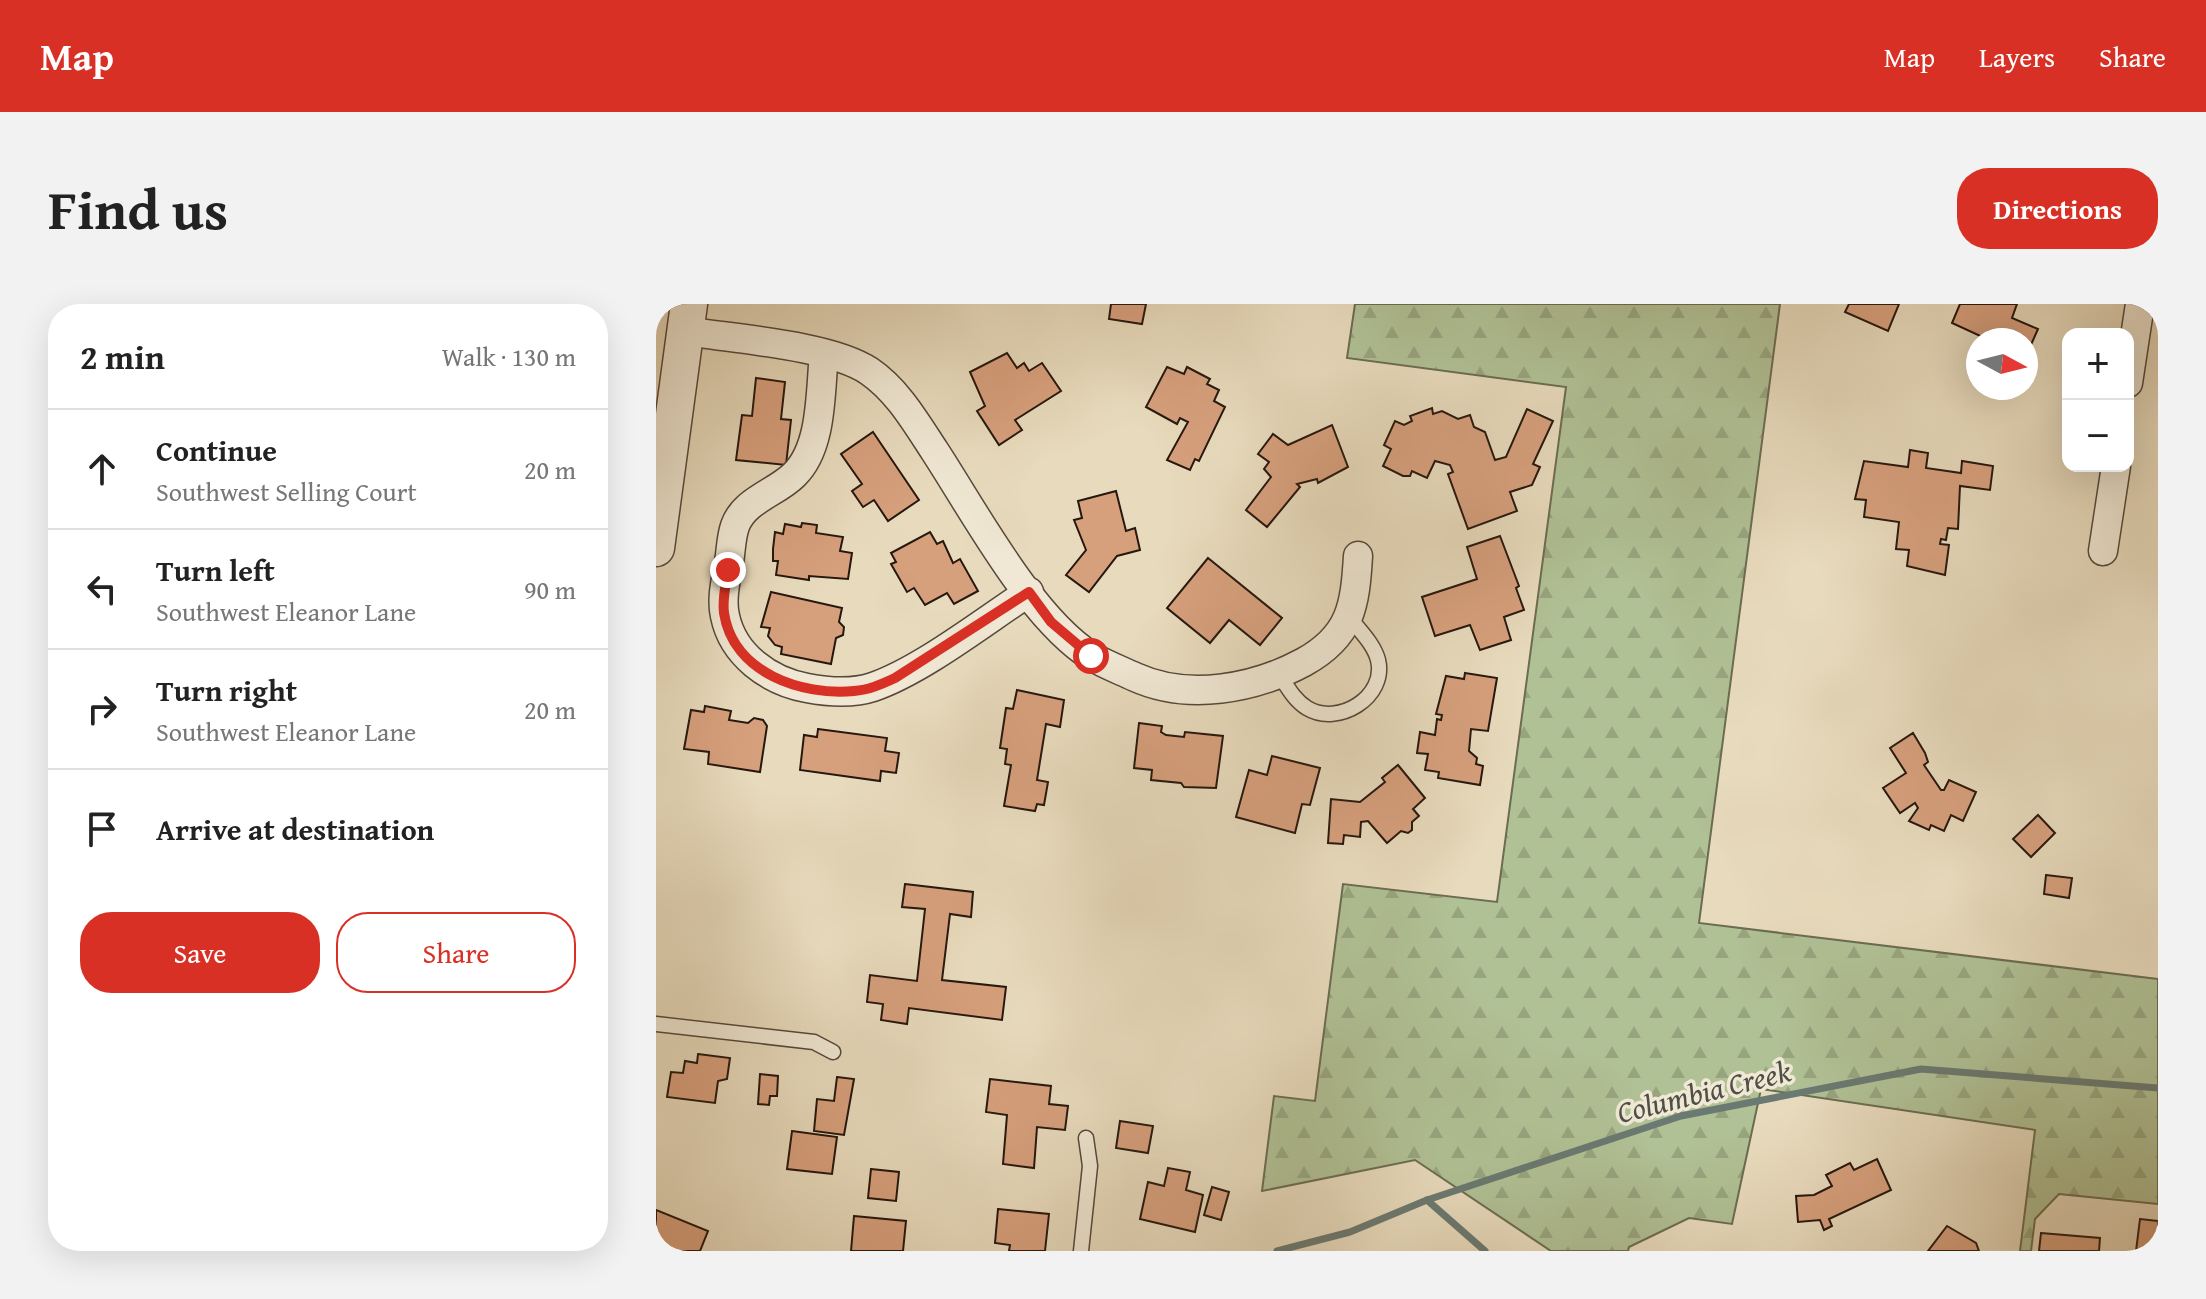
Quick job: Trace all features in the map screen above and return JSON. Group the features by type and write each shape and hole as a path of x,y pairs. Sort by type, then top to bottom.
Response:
{"street":[{"path":"2134,344 2140,304"},
{"path":"657,530 687,318 824,354 867,369 903,403 1051,622 1091,656 1142,680 1164,687 1215,690 1279,674 1314,657 1350,618 1355,604 1358,556"},
{"path":"824,354 814,435 808,456 796,473 742,514 734,527 724,615 736,645 746,658 774,677 798,687 857,691 895,678 1029,592"},
{"path":"2103,551 2115,472"}],"lane":[{"path":"1279,674 1292,694 1307,708 1323,714 1357,706 1372,693 1379,669 1374,649 1350,618"},
{"path":"656,1024 814,1042 833,1052"},
{"path":"1081,1251 1090,1166 1086,1138"}],"green space":[{"path":"1355,304 1780,304 1699,923 2158,979 2158,1204 2059,1194 2035,1219 2031,1251 2020,1251 2035,1130 1761,1089 1732,1224 1689,1218 1629,1247 1628,1251 1551,1251 1415,1160 1262,1191 1274,1096 1315,1101 1343,884 1497,902 1566,387 1347,358"}],"building":[{"path":"1111,304 1146,304 1142,324 1109,319"},
{"path":"1849,304 1899,304 1888,331 1845,312"},
{"path":"1960,304 2017,304 2012,318 2036,328 1966,329 1952,323"},
{"path":"1007,353 1017,368 1024,363 1029,371 1042,363 1061,391 1015,420 1022,430 999,445 977,411 985,406 970,372"},
{"path":"1167,367 1184,374 1187,367 1210,379 1207,384 1219,390 1214,401 1225,407 1199,461 1195,459 1190,470 1167,460 1188,422 1180,418 1177,424 1146,407"},
{"path":"756,378 785,382 781,419 791,420 786,465 736,460 742,415 752,416"},
{"path":"1432,408 1433,414 1442,411 1458,419 1470,415 1474,427 1485,432 1495,460 1506,457 1527,409 1553,421 1533,464 1540,467 1532,485 1510,492 1517,511 1468,529 1448,474 1453,472 1450,465 1435,461 1427,478 1412,471 1410,476 1403,476 1383,466 1391,449 1384,445 1395,421 1404,425 1412,421 1410,416"},
{"path":"1332,425 1348,467 1318,483 1317,479 1297,484 1300,487 1267,527 1246,510 1271,477 1264,469 1269,462 1258,454 1273,434 1288,445"},
{"path":"873,432 919,500 888,521 874,500 863,507 852,491 862,484 841,454"},
{"path":"1910,450 1928,453 1926,468 1961,473 1962,461 1993,466 1990,490 1960,486 1958,529 1948,528 1946,540 1941,539 1940,544 1949,545 1945,575 1907,566 1909,550 1896,549 1899,522 1864,517 1866,500 1855,499 1864,461 1908,467"},
{"path":"1116,491 1126,531 1135,528 1140,550 1117,556 1089,592 1066,575 1086,550 1074,520 1082,518 1078,501"},
{"path":"802,523 817,525 816,533 843,537 840,551 852,553 848,579 809,576 809,580 776,575 778,561 773,561 775,532 783,534 785,524 801,527"},
{"path":"930,532 937,544 943,541 953,563 960,559 978,591 954,604 947,593 925,605 914,588 907,592 891,564 896,562 891,553"},
{"path":"1500,536 1519,586 1516,588 1524,610 1504,617 1511,640 1480,650 1470,625 1435,636 1422,597 1477,579 1467,547"},
{"path":"1208,558 1282,618 1260,645 1229,620 1210,643 1167,608"},
{"path":"771,592 842,608 839,622 844,627 843,635 836,638 831,664 781,654 782,647 775,645 768,636 770,628 761,627"},
{"path":"1465,673 1497,678 1488,731 1471,729 1469,751 1477,758 1476,764 1483,766 1480,785 1438,778 1439,772 1425,770 1428,754 1417,753 1420,732 1435,735 1437,719 1441,720 1442,715 1436,714 1446,676 1464,679"},
{"path":"1017,690 1064,700 1060,727 1046,724 1037,780 1048,782 1044,805 1037,804 1035,811 1004,806 1011,765 1005,764 1007,749 1000,748 1006,708 1013,709"},
{"path":"705,706 731,711 729,720 748,723 754,718 763,720 767,726 760,772 708,764 709,752 684,749 691,710 704,712"},
{"path":"1139,723 1162,726 1161,732 1166,735 1184,737 1185,732 1223,736 1216,788 1184,787 1181,783 1151,780 1152,770 1134,768"},
{"path":"818,729 887,738 885,751 899,753 896,773 881,771 880,781 800,770 804,735 817,737"},
{"path":"1913,733 1925,753 1928,762 1924,765 1941,790 1949,780 1976,792 1963,821 1951,815 1944,831 1931,825 1929,830 1909,821 1918,808 1915,803 1900,813 1883,788 1906,773 1890,748"},
{"path":"1272,756 1320,768 1310,805 1302,804 1295,833 1236,817 1249,770 1267,775"},
{"path":"1398,765 1425,798 1413,809 1419,816 1412,822 1412,830 1408,833 1401,831 1387,843 1368,821 1361,822 1360,837 1344,835 1343,844 1328,843 1331,799 1360,802 1385,782 1382,778"},
{"path":"2038,815 2055,833 2031,857 2013,839"},
{"path":"2046,875 2072,878 2069,898 2044,894"},
{"path":"905,884 973,892 971,917 950,914 942,980 1006,987 1002,1020 909,1008 907,1024 881,1020 883,1004 867,1002 870,975 917,981 925,909 902,907"},
{"path":"698,1054 730,1058 727,1079 718,1081 715,1103 667,1097 671,1072 683,1073 685,1061 697,1063"},
{"path":"760,1074 778,1076 777,1096 770,1096 769,1105 758,1104"},
{"path":"837,1077 854,1079 844,1135 814,1131 817,1099 834,1101"},
{"path":"990,1079 1051,1086 1049,1104 1068,1106 1065,1130 1037,1127 1034,1168 1003,1164 1007,1115 986,1112"},
{"path":"1120,1121 1153,1126 1148,1153 1116,1148"},
{"path":"792,1131 837,1137 832,1174 787,1169"},
{"path":"1877,1159 1891,1190 1829,1219 1832,1226 1824,1230 1820,1220 1798,1222 1796,1196 1814,1195 1832,1186 1826,1175 1850,1163 1854,1170"},
{"path":"1168,1168 1190,1172 1186,1190 1203,1195 1195,1232 1140,1219 1148,1182 1164,1186"},
{"path":"871,1169 899,1172 896,1201 868,1198"},
{"path":"1212,1187 1229,1192 1221,1220 1204,1215"},
{"path":"998,1209 1049,1214 1045,1251 1009,1251 1010,1245 995,1243"},
{"path":"656,1210 708,1231 700,1251 656,1251"},
{"path":"854,1216 906,1221 903,1251 851,1251"},
{"path":"2140,1219 2158,1221 2158,1251 2136,1251"},
{"path":"1947,1226 1976,1243 1979,1251 1928,1251"},
{"path":"2041,1233 2100,1238 2099,1251 2039,1251"}],"waterway":[{"name":"Columbia Creek","path":"1277,1251 1350,1232 1427,1200 1681,1116 1921,1069 2158,1088"},
{"path":"1427,1200 1485,1251"}],"route":[{"path":"728,570 724,615 736,645 746,658 761,669 798,687 841,692 872,688 895,678 1029,592 1051,622 1091,656"}]}
